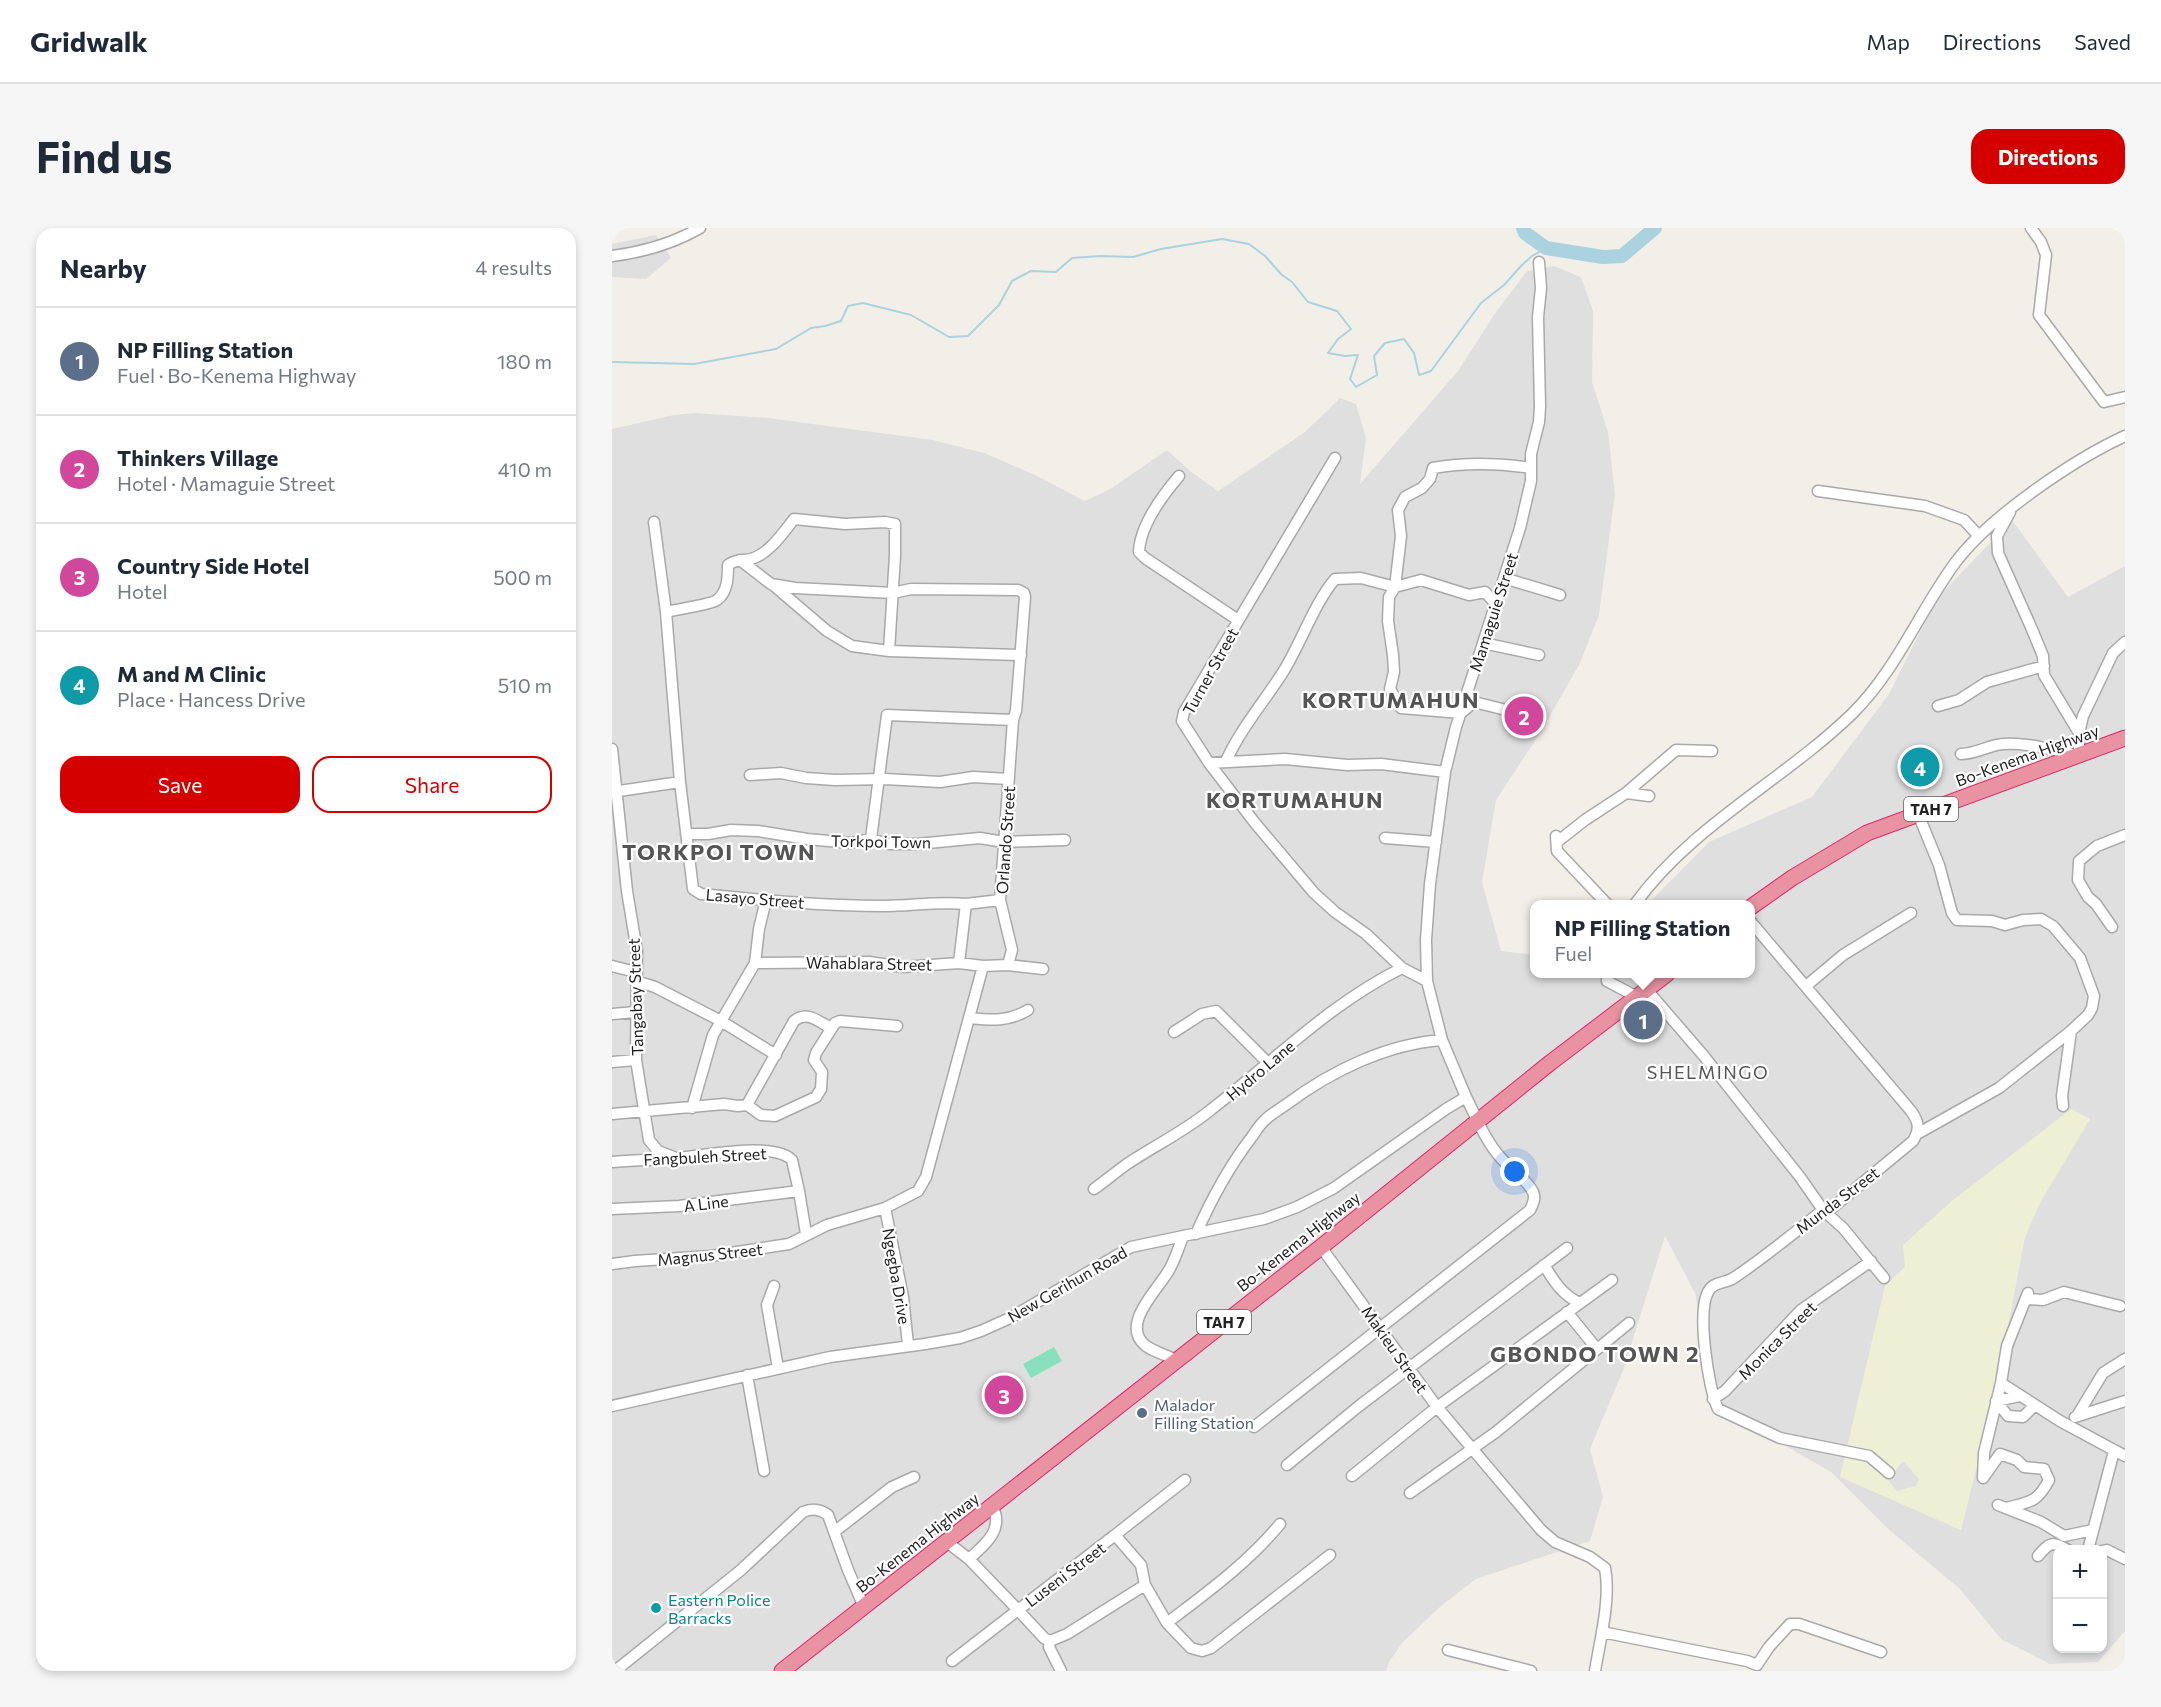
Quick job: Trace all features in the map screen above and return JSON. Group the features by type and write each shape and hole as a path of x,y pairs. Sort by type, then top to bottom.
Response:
{"highway":[{"name":"Bo-Kenema Highway","path":"1755,904 1791,878 1867,833 2125,738"},
{"name":"Bo-Kenema Highway","path":"782,1671 1321,1247 1477,1121 1662,978"}],"street":[{"path":"612,256 657,248 680,240 700,228"},
{"path":"2031,228 2041,242 2046,255 2039,315 2104,402 2125,398"},
{"name":"Mamaguie Street","path":"1466,1097 1442,1040 1427,981 1426,940 1445,772 1461,713 1522,518 1531,481 1531,454 1539,422 1540,407 1538,317 1541,288 1539,262"},
{"path":"1639,900 1688,846 1832,732 1855,710 1894,663 1954,563 1978,535 2101,447 2125,436"},
{"name":"Turner Street","path":"1335,458 1297,526 1184,712 1182,721 1209,763 1255,823 1314,893 1335,912 1366,934 1402,968"},
{"path":"1531,468 1458,463 1433,468 1430,478 1422,488 1405,497 1398,510 1401,536 1395,587 1389,597 1388,621 1394,672 1390,689 1401,708 1461,713 1474,702 1537,715"},
{"path":"1179,476 1160,498 1139,543 1139,552 1238,620"},
{"path":"1818,491 1925,506 1964,519 1978,535"},
{"path":"2012,509 1997,536 1998,554 2043,656 2044,675 2079,733"},
{"path":"666,612 717,600 725,590 728,565 734,561 753,559 772,545 794,519 845,524 885,522 895,524 889,651"},
{"name":"Lasayo Street","path":"654,522 666,612 680,782 693,890 700,894 766,900 884,906 946,902 966,904 1000,900"},
{"path":"740,560 827,631 852,646 889,651 1020,655"},
{"path":"1226,761 1248,720 1283,672 1330,584 1335,579 1361,578 1395,587 1421,580 1470,595 1485,592 1496,604"},
{"path":"1504,578 1560,595"},
{"path":"771,584 795,588 892,593"},
{"name":"Orlando Street","path":"892,593 911,589 1018,590 1024,593 1000,900 1012,950 1008,965"},
{"path":"1961,754 1969,754 2002,744 2031,746 2079,755 2079,733 2083,716 2113,653 2125,642"},
{"path":"1483,643 1539,655"},
{"path":"1938,706 1959,699 1987,682 2044,666"},
{"path":"871,839 887,715 1013,720"},
{"name":"Tangabay Street","path":"612,748 614,792 636,951 636,1060 649,1140 658,1151 676,1158"},
{"path":"1603,900 1557,851 1556,839 1626,794 1676,750 1712,751"},
{"path":"1209,763 1285,759 1347,765 1381,764 1445,772"},
{"path":"750,775 781,773 835,780 879,779 940,783 974,777 1009,779"},
{"path":"614,792 680,782"},
{"path":"1626,794 1649,796"},
{"name":"Munda Street","path":"1713,1399 1707,1367 1703,1306 1708,1291 1714,1284 1732,1279 1823,1210 1832,1208 1913,1141 1917,1134 1999,1088 2071,1031 2092,1008 2094,996 2080,958 2074,948 2053,926 2037,918 2006,926 1992,921 1957,920 1939,865 1918,814"},
{"name":"Torkpoi Town","path":"686,834 708,834 731,830 758,831 851,843 871,839 889,844 917,844 980,838 1004,842 1065,840"},
{"path":"2112,927 2096,904 2088,897 2078,880 2079,861 2097,846 2125,835"},
{"path":"1385,838 1436,842"},
{"path":"692,1108 713,1035 755,963 766,900"},
{"path":"959,963 966,904"},
{"path":"1806,986 1843,955 1911,913"},
{"path":"1755,927 1911,1110 1918,1124 1917,1134"},
{"name":"Wahablara Street","path":"755,963 868,962 903,966 959,963 983,966"},
{"path":"885,1208 918,1191 926,1177 983,966 1008,965 1043,969"},
{"path":"612,966 636,976 776,1055"},
{"path":"1402,968 1427,981"},
{"name":"Hydro Lane","path":"1094,1189 1127,1164 1197,1122 1322,1019 1376,981 1402,968"},
{"path":"1607,978 1607,981 1642,993 1703,1055 1800,1177 1823,1210 1843,1228 1884,1278"},
{"path":"969,1018 1000,1021 1017,1017 1028,1010"},
{"path":"1174,1032 1202,1014 1216,1011 1268,1063"},
{"path":"612,1014 636,1012"},
{"path":"747,1105 794,1021 799,1017 808,1016 831,1028"},
{"path":"612,1114 724,1104 747,1105 761,1115 775,1116 816,1097 821,1089 822,1072 814,1060 835,1023 840,1021 897,1026"},
{"path":"2064,1106 2062,1096 2071,1031"},
{"path":"1196,1234 1233,1162 1264,1120 1314,1086 1384,1052 1426,1041 1442,1040"},
{"path":"612,1062 636,1060"},
{"path":"1254,1427 1530,1210 1534,1202 1534,1193 1519,1174 1500,1158 1477,1121 1466,1097"},
{"name":"New Gerihun Road","path":"612,1406 778,1368 865,1351 960,1338 981,1331 1010,1318 1131,1247 1264,1219 1297,1207 1334,1188 1466,1097"},
{"name":"Fangbuleh Street","path":"612,1162 676,1158 701,1153 781,1152 792,1160 800,1191 806,1234"},
{"name":"A Line","path":"612,1209 679,1206 800,1191"},
{"name":"Magnus Street","path":"612,1264 711,1256 789,1244 827,1225 885,1208"},
{"name":"Ngegba Drive","path":"885,1208 903,1297 908,1346"},
{"path":"1176,1360 1145,1345 1137,1334 1136,1323 1143,1307 1170,1269 1183,1236"},
{"name":"Makieu Street","path":"1321,1247 1437,1407 1541,1530 1555,1542 1590,1557 1605,1568 1607,1579 1602,1632"},
{"path":"1287,1464 1567,1248"},
{"name":"Monica Street","path":"1713,1399 1725,1391 1801,1310 1871,1262"},
{"path":"1544,1265 1559,1289 1568,1298 1580,1302"},
{"path":"1352,1476 1437,1407 1612,1280"},
{"path":"774,1286 767,1305 778,1368"},
{"path":"2093,1530 2064,1536 2041,1522 2002,1506 2031,1501 2042,1495 2049,1480 2044,1469 2024,1467 2017,1460 2000,1454 1983,1478 1984,1453 2001,1383 2007,1346 2027,1296 2043,1300 2064,1293 2120,1306"},
{"path":"1567,1312 1597,1349"},
{"path":"1410,1493 1496,1432 1629,1323"},
{"path":"2077,1416 2103,1373 2125,1359"},
{"path":"747,1375 764,1471"},
{"path":"2001,1383 2060,1421 2125,1456"},
{"path":"1996,1401 2020,1396"},
{"path":"1713,1399 1718,1409 1780,1438 1869,1456 1889,1473"},
{"path":"1996,1401 2008,1416 2023,1417 2035,1405"},
{"path":"2060,1421 2125,1401"},
{"path":"2089,1545 2114,1451"},
{"path":"834,1532 892,1487 914,1477"},
{"path":"1115,1535 1185,1480"},
{"path":"969,1559 986,1544 995,1532 997,1519 992,1506"},
{"path":"615,1671 741,1570 803,1512 810,1509 823,1511 828,1515 864,1606"},
{"path":"1167,1623 1240,1566 1280,1524"},
{"name":"Luseni Street","path":"947,1542 969,1559 1018,1610 1115,1535 1141,1565 1145,1585 1167,1623 1191,1648 1202,1651 1211,1648 1330,1555"},
{"path":"2038,1556 2048,1545 2056,1543 2059,1545"},
{"path":"2107,1550 2125,1559"},
{"path":"952,1661 1018,1610 1044,1638 1050,1641 1067,1634 1145,1585"},
{"path":"1595,1671 1602,1632 1747,1661 1762,1668 1769,1647 1790,1624 1799,1624 1881,1652"},
{"path":"1050,1641 1049,1647 1061,1671"},
{"path":"1448,1650 1531,1671"}],"shaded area":[{"path":"656,235 671,258 646,279 612,277 612,244"},
{"path":"1554,266 1581,277 1593,311 1592,382 1608,432 1615,494 1599,615 1580,663 1542,730 1496,800 1482,882 1501,951 1530,954 1530,978 1755,978 1755,900 1652,900 1709,842 1812,797 1889,694 1937,598 2012,520 2068,597 2125,566 2125,1631 2107,1652 2107,1545 2053,1545 2053,1653 2106,1653 2098,1662 2050,1664 2001,1639 1960,1589 1887,1528 1831,1472 1718,1407 1695,1293 1665,1236 1624,1368 1590,1449 1603,1497 1590,1541 1476,1579 1441,1606 1402,1643 1389,1662 1386,1671 612,1671 612,429 674,415 695,413 768,418 933,440 984,453 1035,475 1085,501 1112,488 1167,450 1190,471 1218,491 1305,432 1340,398 1356,404 1366,438 1360,484 1458,371 1496,312 1527,271"}],"green space":[{"path":"2071,1109 2090,1119 2040,1203 2025,1237 1997,1385 1961,1530 1840,1477 1885,1286 1905,1267 1903,1245 1952,1201","holes":["1903,1461 1919,1479 1916,1486 1897,1491 1888,1480"]},
{"path":"1054,1347 1062,1361 1031,1378 1023,1364"}],"waterway":[{"path":"1523,228 1525,233 1546,248 1603,257 1622,256 1655,228"},
{"path":"612,362 694,364 776,349 811,328 841,321 848,306 863,303 911,315 949,337 968,336 999,305 1012,281 1031,271 1056,272 1072,258 1133,257 1161,249 1222,239 1249,244 1292,282 1308,302 1337,311 1351,329 1338,339 1328,353 1345,356 1358,355 1350,379 1356,387 1377,375 1374,356 1385,343 1404,339 1414,353 1419,375 1431,371 1481,303 1504,285 1532,256 1546,248"}],"place":[{"name":"Thinkers Village","path":"1524,716"},
{"name":"M and M Clinic","path":"1920,767"},
{"name":"NP Filling Station","path":"1643,1020"},
{"name":"Country Side Hotel","path":"1004,1395"},
{"name":"Malador Filling Station","path":"1142,1413"},
{"name":"Eastern Police Barracks","path":"656,1608"}],"district":[{"name":"KORTUMAHUN","path":"1391,699"},
{"name":"KORTUMAHUN","path":"1295,799"},
{"name":"TORKPOI TOWN","path":"719,851"},
{"name":"SHELMINGO","path":"1708,1072"},
{"name":"GBONDO TOWN 2","path":"1595,1353"}]}
